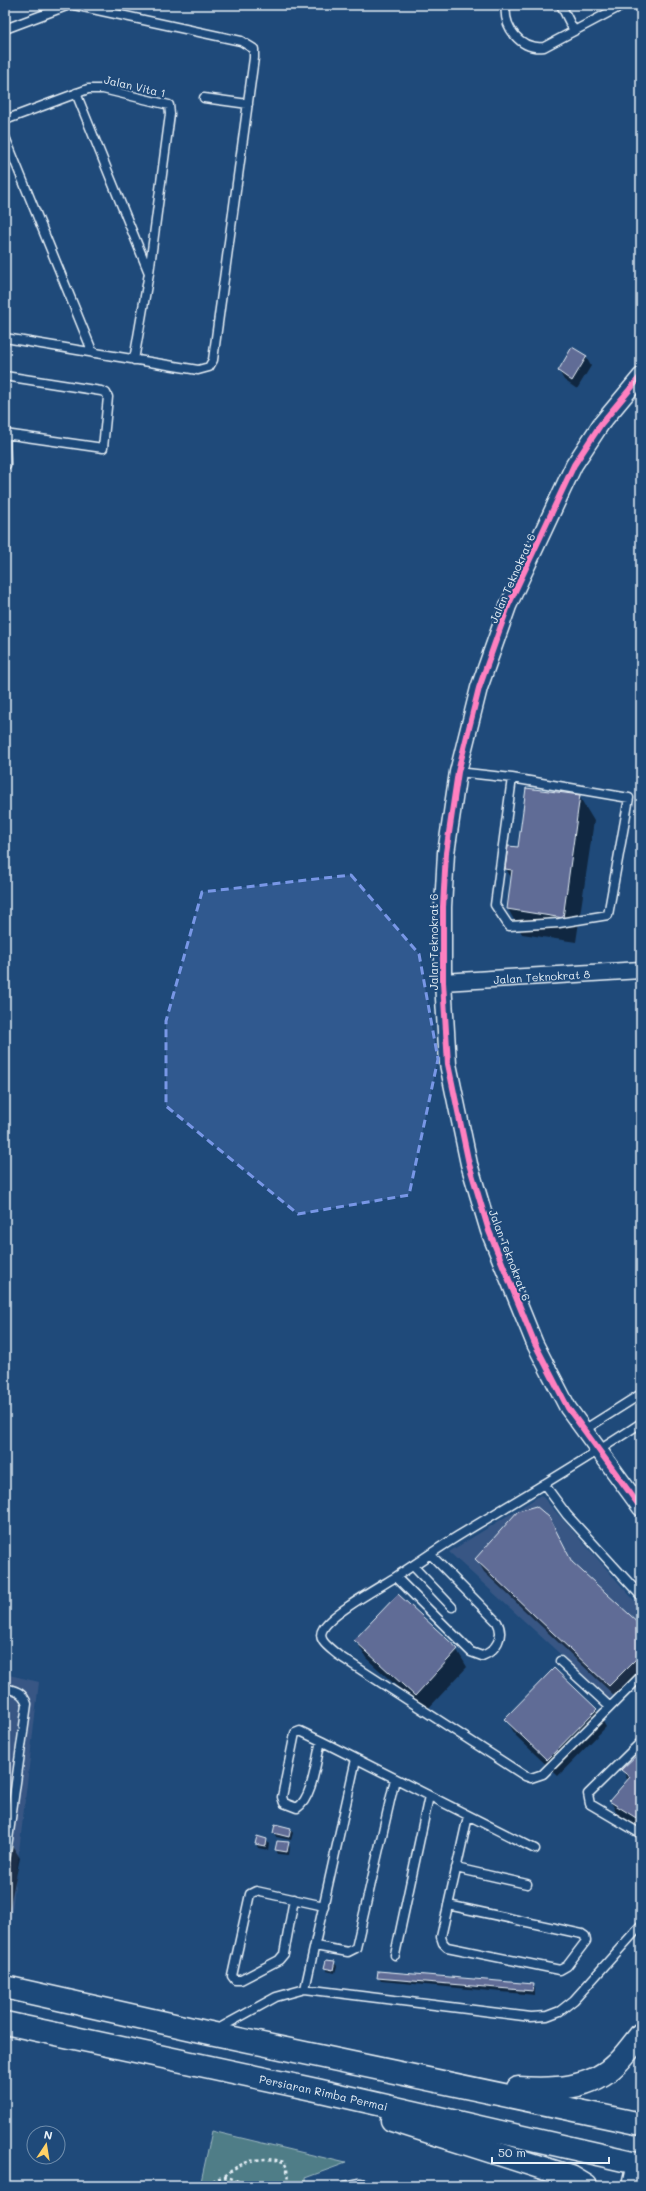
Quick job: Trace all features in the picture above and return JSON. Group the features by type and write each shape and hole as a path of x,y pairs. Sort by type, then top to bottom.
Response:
{"main road":[{"path":"5,1987 422,2079 641,2124"},
{"name":"Persiaran Rimba Permai","path":"5,2023 640,2160"},
{"path":"422,2079 542,2090 566,2088 584,2084 600,2076 617,2064 641,2034"},
{"path":"249,2076 571,2177 586,2186"},
{"path":"633,2186 640,2160"}],"street":[{"name":"Jalan Teknokrat 6","path":"641,376 601,424 574,465 508,606 479,688 458,772 446,853 443,982 443,1011 448,1064 469,1164 489,1231 534,1344 568,1408 641,1508"},
{"name":"Jalan Teknokrat 8","path":"443,982 641,970"}],"lane":[{"path":"5,28 69,5"},
{"path":"5,338 198,370 209,367 213,360 248,104 254,53 252,46 247,43 74,5"},
{"path":"506,5 506,19 510,29 529,46 544,47 574,31 610,8 623,5"},
{"path":"561,5 574,31"},
{"name":"Jalan Vita 1","path":"5,120 88,89 103,90 163,102 169,105 170,108 159,206 149,273"},
{"path":"76,93 149,273 134,360"},
{"path":"204,98 248,104"},
{"path":"5,137 94,353"},
{"path":"5,376 101,391 106,393 108,397 103,448 99,449 5,434"},
{"path":"5,429 6,464"},
{"path":"458,772 512,778 629,798 608,915 559,922 509,926 495,905 512,778"},
{"path":"584,1430 641,1394"},
{"path":"641,1423 599,1451 430,1554 329,1621 322,1629 321,1635 323,1642 338,1654 524,1776 532,1778 543,1774 641,1676"},
{"path":"544,1484 567,1515 641,1596"},
{"path":"396,1577 471,1652 482,1656 492,1650 499,1640 500,1633 497,1622 430,1554"},
{"path":"413,1566 452,1607"},
{"path":"560,1661 610,1707"},
{"path":"5,1688 16,1690 22,1694 27,1704 5,1861"},
{"path":"321,1741 308,1796 303,1804 297,1808 289,1806 284,1803 282,1797 295,1733 300,1730 535,1849"},
{"path":"641,1742 588,1794 590,1804 641,1834"},
{"path":"305,1989 356,1759"},
{"path":"315,1946 348,1952 356,1948 395,1779"},
{"path":"395,1955 429,1796"},
{"path":"448,1905 582,1934 585,1936 586,1941 567,1966 560,1970 443,1944 441,1937 456,1868 468,1816"},
{"path":"456,1868 527,1884"},
{"path":"294,1899 284,1954 279,1960 247,1977 241,1980 235,1980 232,1976 250,1894 256,1891 294,1899 324,1906"},
{"path":"210,2033 276,1997 305,1989 531,2017 547,2016 560,2011 574,2000 641,1925"},
{"path":"345,2186 360,2183 374,2186"}],"path":[{"path":"209,2186 232,2169 248,2161 276,2160 284,2162 287,2168 288,2186"},
{"path":"224,2176 231,2178 244,2186"}],"highlighted area":[{"path":"351,875 419,954 438,1059 409,1195 298,1214 166,1106 166,1021 202,892"}],"shaded area":[{"path":"541,1495 641,1608 641,1666 609,1699 449,1552"},
{"path":"5,1674 39,1682 9,1936 5,1936"}],"green space":[{"path":"212,2131 346,2163 305,2178 306,2186 200,2186"}],"building":[{"path":"572,347 587,356 572,381 558,371"},
{"path":"526,788 580,795 563,918 507,909 512,870 505,869 508,846 518,847"},
{"path":"536,1506 549,1517 572,1562 641,1625 641,1654 609,1686 475,1559 518,1511"},
{"path":"398,1594 458,1649 415,1696 354,1640"},
{"path":"554,1668 597,1709 547,1760 504,1719"},
{"path":"641,1751 641,1821 609,1801 630,1777 621,1770"},
{"path":"275,1824 291,1828 289,1837 273,1833"},
{"path":"257,1836 267,1839 266,1846 255,1844"},
{"path":"277,1841 289,1842 287,1852 275,1850"},
{"path":"326,1960 335,1961 333,1970 324,1968"},
{"path":"378,1971 534,1984 533,1991 377,1978"}],"cycle path":[{"path":"641,376 601,424 574,465 508,606 479,688 458,772 446,853 443,907 443,982 448,1064 469,1164 489,1231 535,1344 568,1408 641,1508"}]}
